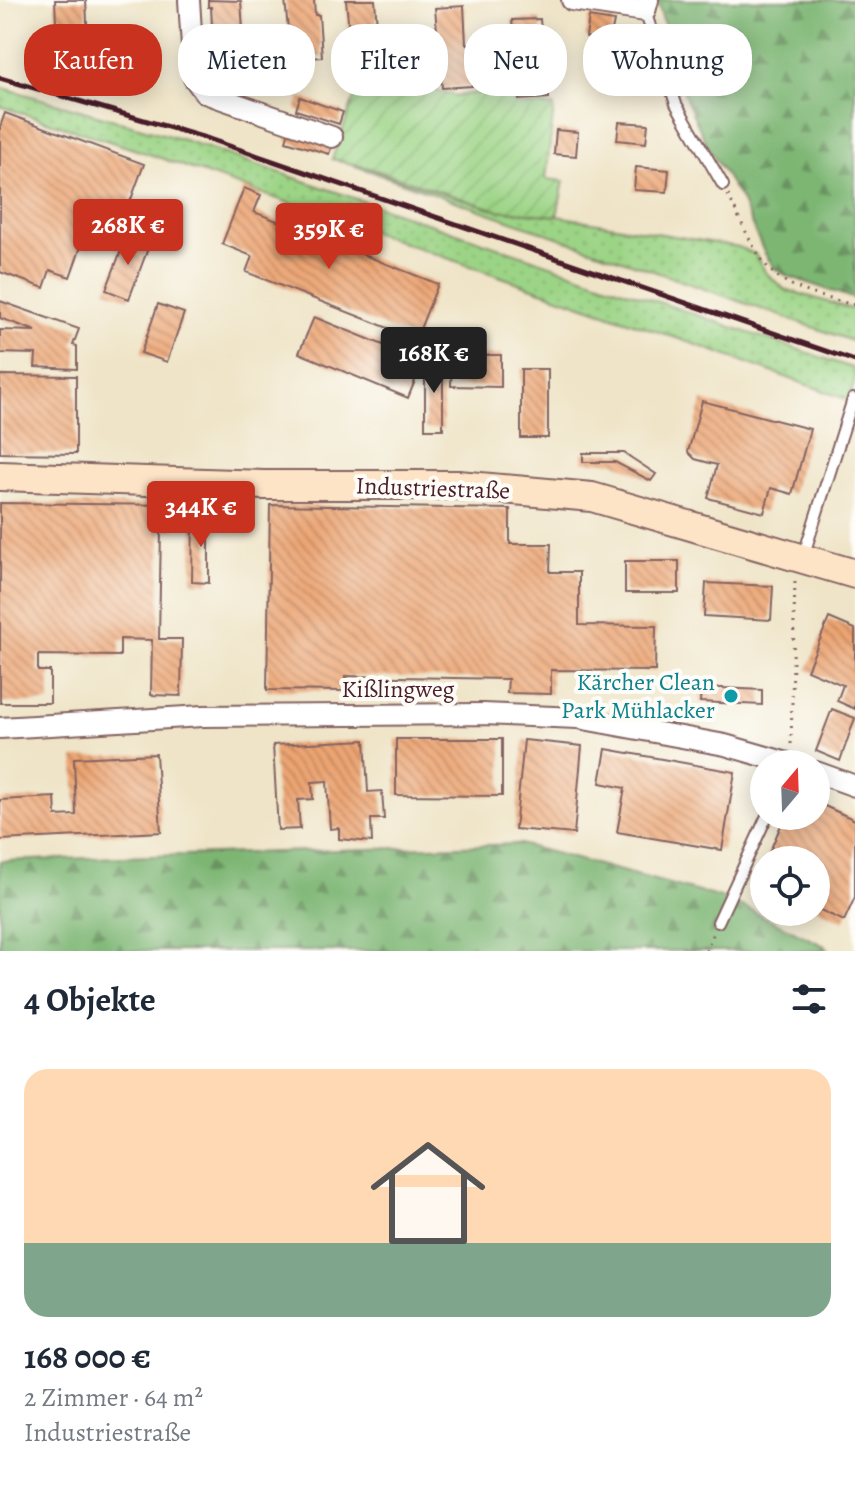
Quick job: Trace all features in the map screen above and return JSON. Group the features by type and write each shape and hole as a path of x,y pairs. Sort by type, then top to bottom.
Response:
{"street":[{"path":"189,0 194,78 205,93 332,137"},
{"path":"572,0 646,6"},
{"name":"Industriestraße","path":"0,476 264,485 458,485 592,497 855,574"},
{"name":"Kißlingweg","path":"0,728 203,716 483,714 578,718 750,752"},
{"path":"830,777 855,786"}],"lane":[{"path":"646,6 676,104 723,185"},
{"path":"800,557 853,399"},
{"path":"718,922 761,830"}],"path":[{"path":"723,185 766,264 776,276 830,299 855,305"},
{"path":"791,750 795,572 800,557"},
{"path":"706,951 718,922"}],"green space":[{"path":"657,0 855,0 855,299 775,269 741,200 709,149 686,99 685,96 752,96 752,24 664,24"},
{"path":"0,87 187,141 855,369 849,400 146,153 0,106"},
{"path":"355,96 505,96 519,105 554,106 546,179 564,181 557,216 497,210 373,169 332,159"},
{"path":"347,163 497,210 557,216 738,247 755,254 766,273 784,289 855,310 855,342"},
{"path":"520,844 729,900 750,910 750,926 783,926 825,946 828,951 0,951 0,861"}],"building":[{"path":"55,0 86,0 87,24 56,24"},
{"path":"208,0 241,1 243,24 212,24 211,7 208,7"},
{"path":"285,0 314,0 315,15 319,15 322,57 315,57 315,24 287,24"},
{"path":"346,0 375,0 377,24 348,24"},
{"path":"464,6 464,87 448,88 448,24 436,24 435,8"},
{"path":"589,17 614,21 613,24 588,24"},
{"path":"540,19 540,24 512,24 512,20"},
{"path":"519,96 549,96 549,98 519,100"},
{"path":"300,97 343,112 339,124 296,110"},
{"path":"5,113 144,164 119,232 90,222 70,277 50,270 44,288 0,272 0,127"},
{"path":"619,122 648,124 646,143 617,140"},
{"path":"290,128 333,142 329,154 286,141"},
{"path":"556,130 578,132 576,156 554,154"},
{"path":"636,167 669,170 667,192 634,190"},
{"path":"244,188 261,195 254,212 438,284 416,339 246,272 252,256 222,244"},
{"path":"127,235 150,243 129,299 106,290"},
{"path":"0,301 79,329 73,345 77,346 77,369 35,367 36,354 0,353 0,330 36,331 0,318"},
{"path":"158,304 184,313 167,362 141,353"},
{"path":"314,317 423,361 408,398 299,353"},
{"path":"452,355 501,355 501,387 451,386"},
{"path":"425,361 443,361 443,429 425,429"},
{"path":"521,369 548,369 548,438 521,438"},
{"path":"0,375 76,376 76,454 0,453"},
{"path":"702,401 810,429 792,494 771,488 764,513 708,498 717,465 695,459 688,452"},
{"path":"583,453 624,453 656,474 651,481 615,462 583,462"},
{"path":"0,503 175,505 175,530 161,529 159,639 182,639 181,696 151,695 152,640 120,639 120,656 38,655 38,671 50,671 50,703 0,703"},
{"path":"270,505 510,509 510,544 551,544 550,572 579,572 579,625 656,626 655,671 551,670 551,694 507,693 508,679 345,676 345,691 267,690"},
{"path":"193,514 209,515 209,583 192,582"},
{"path":"625,561 679,561 679,593 625,593"},
{"path":"706,583 773,586 771,620 704,616"},
{"path":"829,618 855,629 855,709 837,701 843,685 807,670"},
{"name":"Kärcher Clean Park Mühlacker","path":"701,687 762,690 762,705 700,702"},
{"path":"832,709 855,718 840,761 830,757 830,750 816,750"},
{"path":"396,739 502,739 502,796 396,795"},
{"path":"365,740 368,792 382,791 384,819 371,819 372,842 339,839 339,828 330,829 327,781 312,782 313,799 298,800 300,829 278,830 273,745"},
{"path":"524,740 582,746 574,834 515,829"},
{"path":"606,749 735,772 722,850 617,832 625,788 600,783"},
{"path":"156,754 161,832 0,840 0,800 55,797 56,816 76,815 74,758"},
{"path":"830,808 855,820 855,897 844,921 830,914 830,846 772,846 779,830 830,830"}],"railway":[{"path":"0,78 209,139 855,361"}],"place":[{"name":"Kärcher Clean Park Mühlacker","path":"731,696"}]}
